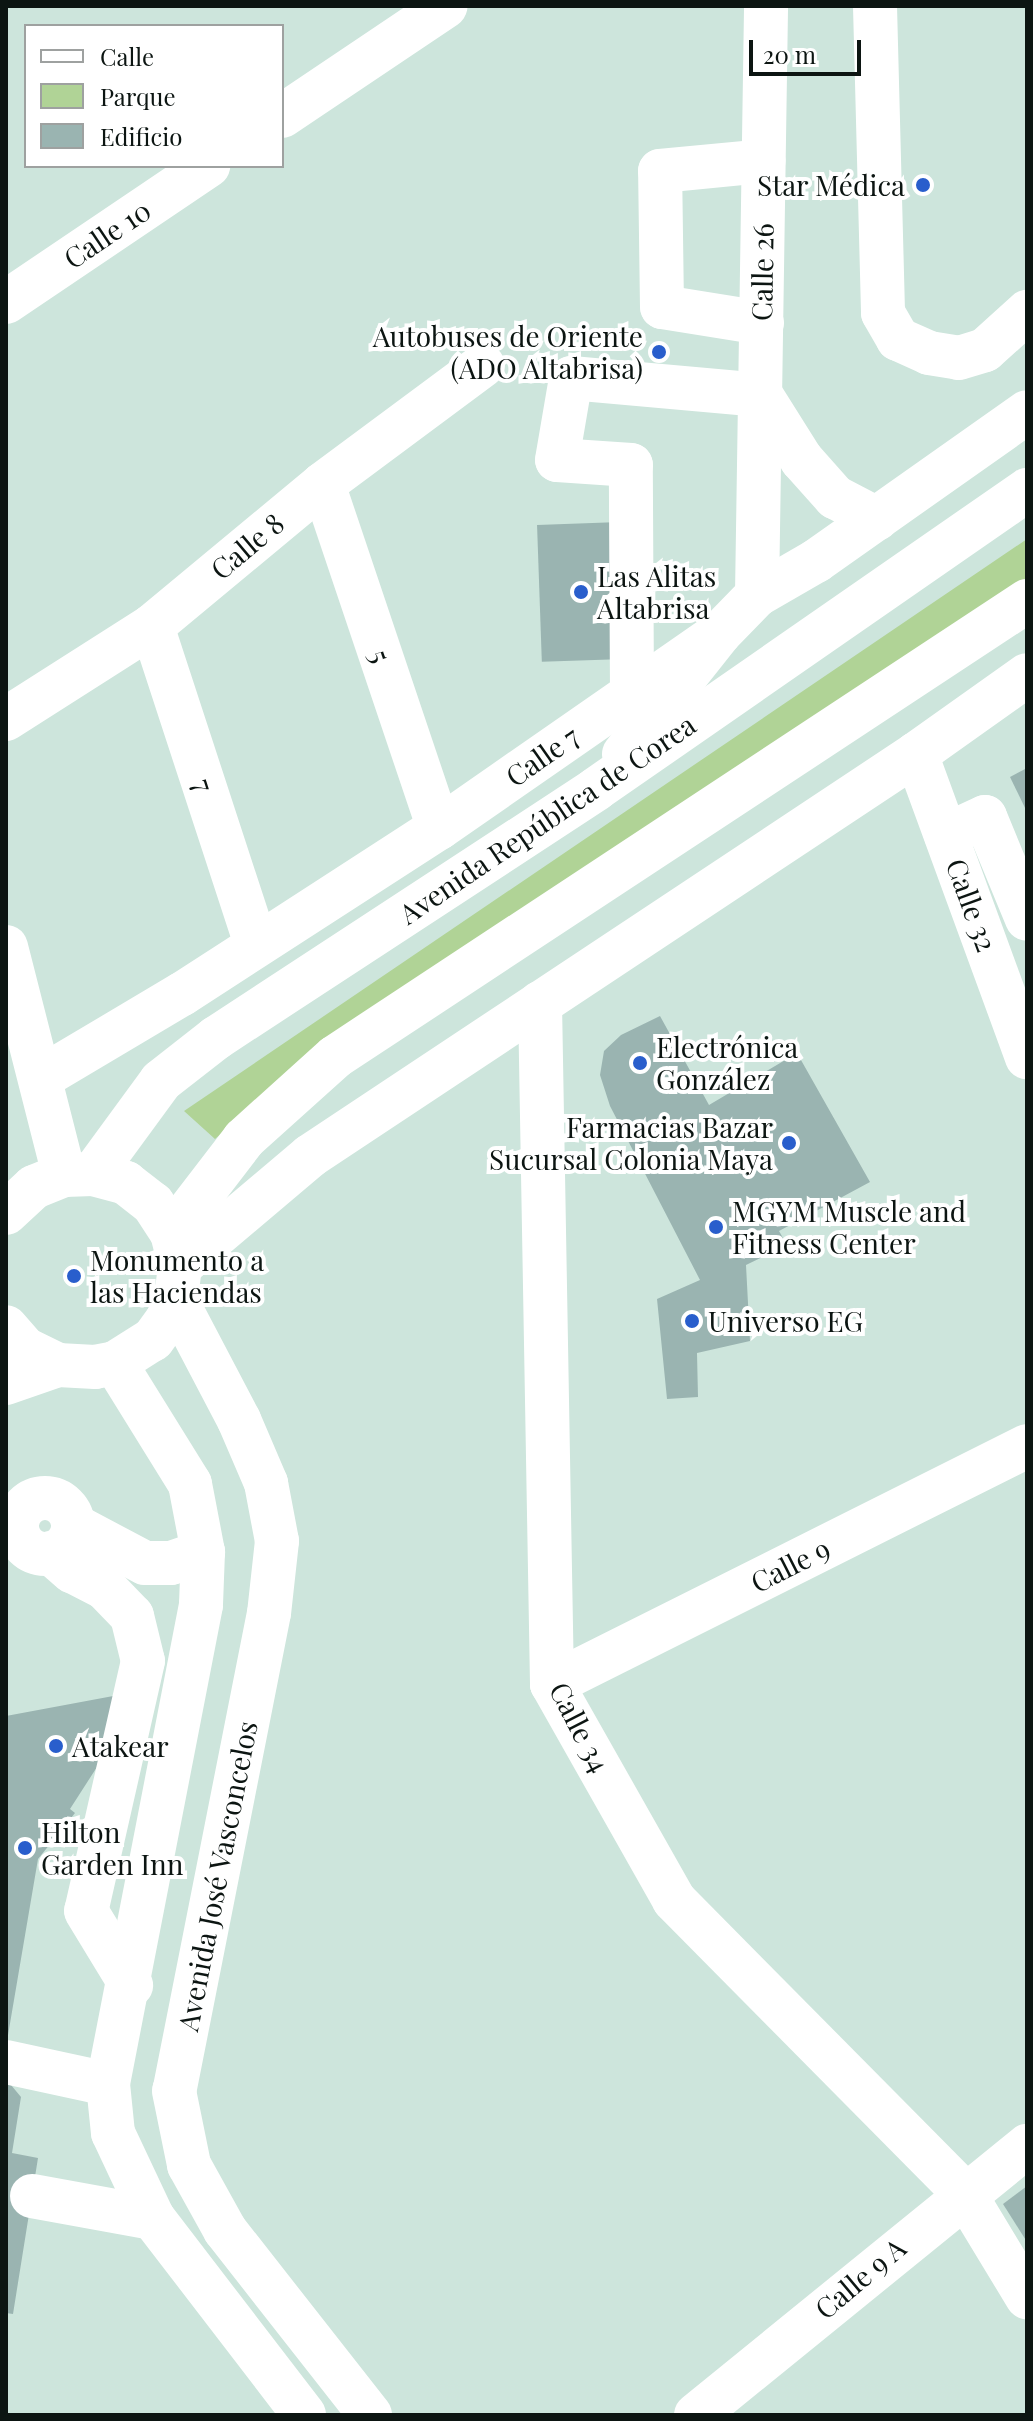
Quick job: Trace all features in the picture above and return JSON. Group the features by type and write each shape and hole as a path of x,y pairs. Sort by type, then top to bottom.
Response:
{"street":[{"path":"284,115 446,6"},
{"name":"Calle 26","path":"757,595 766,6"},
{"path":"875,6 883,313 898,339 929,353 959,358 985,350 1027,312"},
{"path":"762,323 662,307 660,171 764,161"},
{"name":"Calle 10","path":"6,302 205,168"},
{"name":"Calle 8","path":"6,719 152,626 323,484 483,365"},
{"path":"632,694 631,465 557,460 571,378 761,395 802,460 835,497 877,519"},
{"name":"Calle 7","path":"42,1077 439,828 720,633 757,595 877,519 1027,412"},
{"name":"5","path":"323,484 439,828"},
{"name":"Avenida República de Corea","path":"78,1175 161,1081 216,1038 596,789 1027,490"},
{"path":"6,1383 58,1365 115,1363 153,1339 176,1266 244,1139 335,1057 1027,601"},
{"name":"7","path":"152,626 256,944"},
{"path":"596,789 720,633"},
{"path":"176,1266 310,1156 916,754 1027,675"},
{"name":"Calle 32","path":"916,754 946,835 1011,961 1027,1057"},
{"path":"946,835 985,817 1027,919"},
{"path":"6,947 42,1077 78,1175 34,1187 7,1202"},
{"name":"Calle 34","path":"540,1003 552,1684 674,1900 964,2193 1027,2297"},
{"name":"Avenida José Vasconcelos","path":"78,1175 126,1183 153,1204 266,1483 277,1541 269,1613 174,2091 189,2165 225,2230 370,2415"},
{"path":"6,1327 25,1349 58,1365"},
{"path":"115,1363 190,1484 203,1552 201,1605 131,1985 108,2084 113,2133 153,2218 304,2415"},
{"name":"Calle 9","path":"552,1684 1027,1446"},
{"path":"12,1509 19,1538 27,1548 63,1540 145,1563 171,1563 203,1552"},
{"path":"63,1540 132,1616 143,1661 86,1911 131,1985"},
{"path":"6,2062 108,2084"},
{"name":"Calle 9 A","path":"696,2415 736,2400 964,2193 1027,2146"},
{"path":"32,2196 153,2218"}],"green space":[{"path":"1027,539 1027,578 319,1047 215,1139 184,1111"}],"building":[{"name":"Las Alitas Altabrisa","path":"620,522 625,659 542,662 537,525"},
{"path":"1027,768 1027,812 1010,777"},
{"path":"660,1016 709,1105 797,1053 870,1182 779,1231 787,1245 746,1265 750,1341 697,1353 698,1397 667,1399 657,1299 700,1280 610,1106 600,1075 604,1051 621,1035"},
{"path":"124,1694 124,1725 70,1809 75,1813 38,1859 6,2047 6,1716"},
{"path":"6,2079 21,2097 12,2153 38,2158 13,2314 6,2313"},
{"path":"1027,2186 1027,2242 1003,2204"}],"place":[{"name":"Star Médica","path":"923,185"},
{"name":"Autobuses de Oriente (ADO Altabrisa)","path":"659,352"},
{"name":"Las Alitas Altabrisa","path":"581,592"},
{"name":"Electrónica González","path":"640,1063"},
{"name":"Farmacias Bazar Sucursal Colonia Maya","path":"789,1143"},
{"name":"MGYM Muscle and Fitness Center","path":"716,1227"},
{"name":"Monumento a las Haciendas","path":"74,1276"},
{"name":"Universo EG","path":"692,1321"},
{"name":"Atakear","path":"56,1746"},
{"name":"Hilton Garden Inn","path":"25,1848"}]}
